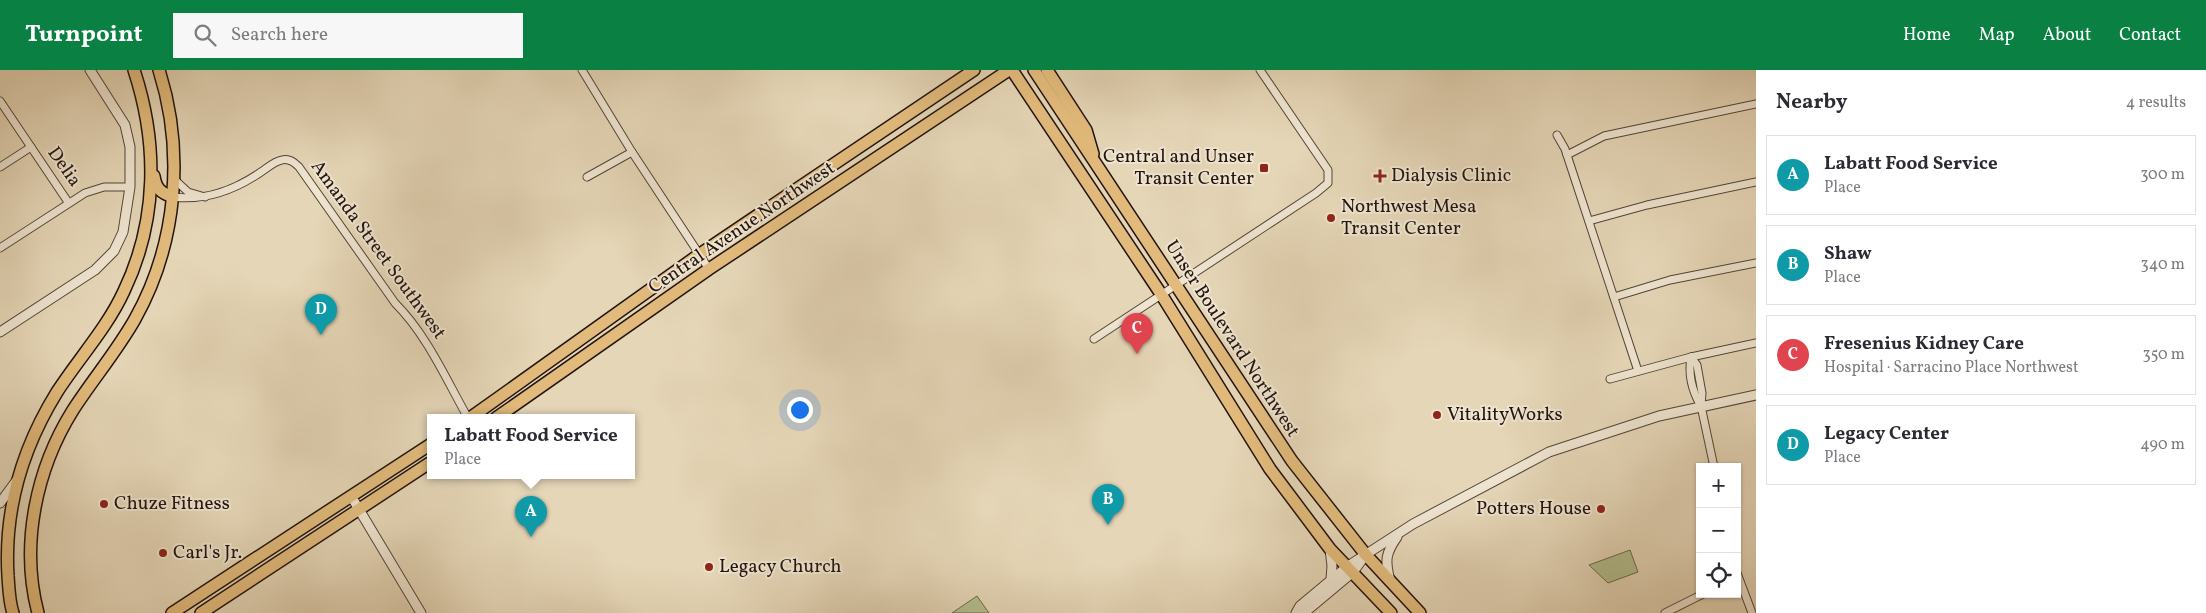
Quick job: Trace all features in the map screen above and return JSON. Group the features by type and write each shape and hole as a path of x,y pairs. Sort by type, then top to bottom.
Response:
{"main road":[{"path":"12,611 7,553 8,532 18,480 33,435 45,412 98,336 124,291 144,236 152,169 148,124 134,70"},
{"path":"38,613 30,570 30,545 32,526 43,476 51,453 73,411 123,339 147,296 166,237 173,198 174,179 170,116 158,70"},
{"path":"475,414 700,254 974,70"},
{"name":"Central Avenue Northwest","path":"502,414 709,268 1011,70"},
{"name":"Unser Boulevard Northwest","path":"1011,70 1161,294 1270,469 1330,549 1391,613"},
{"name":"Unser Boulevard Northwest","path":"1034,70 1292,461 1366,555 1420,613"},
{"path":"1048,70 1086,130 1097,166"},
{"path":"152,169 158,188 162,193 173,198"},
{"path":"172,613 427,447"},
{"path":"405,461 412,474"},
{"path":"201,613 427,465"}],"street":[{"path":"0,332 95,270 114,251 123,232 130,187 130,147 125,125 90,70"},
{"path":"582,70 632,152 709,268"},
{"path":"1094,339 1310,197 1328,183 1328,170 1260,70"},
{"name":"Delia","path":"0,101 68,202 95,188 130,187"},
{"path":"1567,155 1604,136 1756,104"},
{"path":"1557,135 1567,155 1638,371"},
{"path":"0,166 31,147"},
{"path":"587,178 632,152"},
{"name":"Amanda Street Southwest","path":"173,198 189,200 230,190 280,160 291,160 299,167 395,303 414,326 467,414"},
{"path":"174,179 188,192 205,197"},
{"path":"1589,222 1647,205 1756,182"},
{"path":"0,248 68,202"},
{"path":"1614,297 1670,280 1756,263"},
{"path":"1610,379 1691,356 1756,343"},
{"path":"1691,356 1697,365 1702,393 1701,406 1713,463"},
{"path":"1304,613 1366,555 1452,502 1549,452 1613,430 1701,406 1756,395"},
{"path":"0,503 18,480"},
{"path":"351,496 421,613"},
{"path":"0,522 8,532"},
{"path":"1390,581 1387,568 1388,550 1400,533"},
{"path":"1330,549 1331,578"},
{"path":"1296,613 1300,606 1331,578 1350,569"},
{"path":"1741,588 1752,613"},
{"path":"1665,613 1696,598"}],"green space":[{"path":"1630,550 1638,572 1608,583 1589,565"},
{"path":"977,596 989,613 952,613"}],"place":[{"name":"Central and Unser Transit Center","path":"1264,168"},
{"name":"Dialysis Clinic","path":"1380,176"},
{"name":"Northwest Mesa Transit Center","path":"1331,218"},
{"name":"Legacy Center","path":"321,335"},
{"name":"Fresenius Kidney Care","path":"1137,354"},
{"name":"VitalityWorks","path":"1437,415"},
{"name":"Chuze Fitness","path":"104,504"},
{"name":"Potters House","path":"1601,509"},
{"name":"Shaw","path":"1108,525"},
{"name":"Labatt Food Service","path":"531,537"},
{"name":"Carl's Jr.","path":"163,553"},
{"name":"Legacy Church","path":"709,567"}]}
